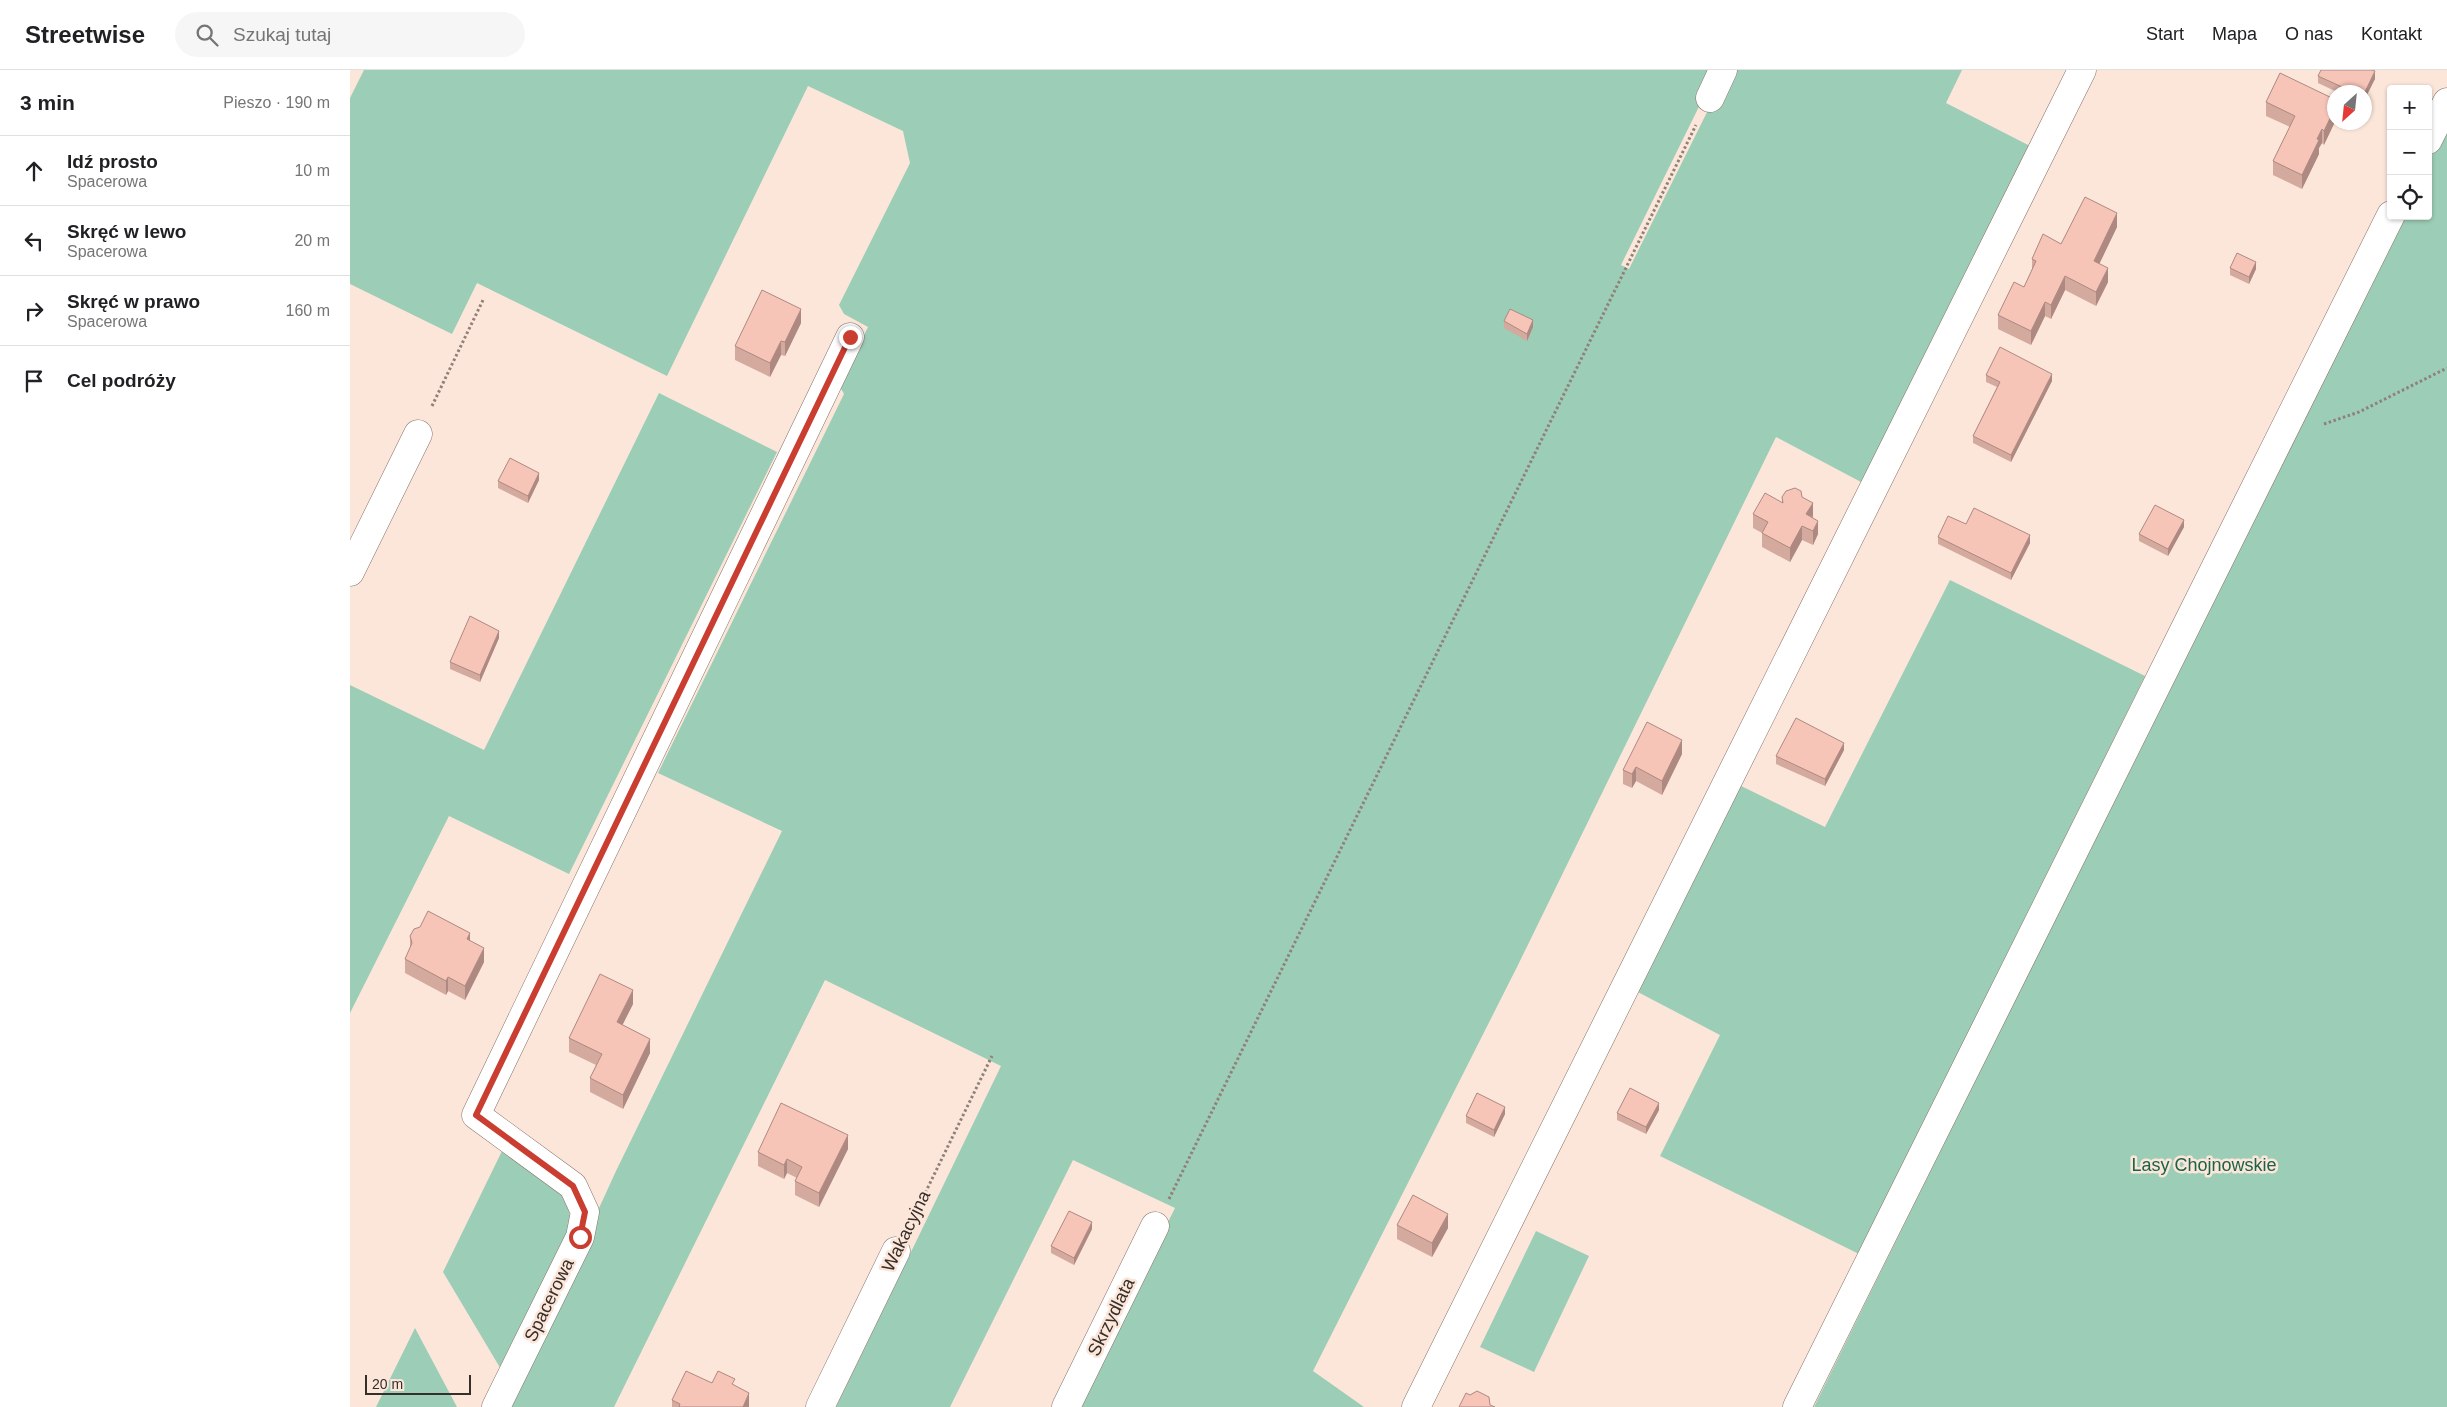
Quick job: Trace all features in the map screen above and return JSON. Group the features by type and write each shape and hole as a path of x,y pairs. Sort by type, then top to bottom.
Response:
{"street":[{"path":"1710,98 1724,70"},
{"path":"1416,1407 2082,70"},
{"path":"2432,132 2447,102"},
{"path":"1796,1407 2388,220"},
{"name":"Spacerowa","path":"496,1407 580,1237 585,1212 573,1186 476,1115 850,337"},
{"path":"350,572 418,434"},
{"name":"Skrzydlata","path":"1066,1407 1156,1226"},
{"name":"Wakacyjna","path":"820,1407 896,1251"}],"path":[{"path":"1156,1226 1710,98"},
{"path":"418,434 484,298"},
{"path":"2289,419 2313,425 2329,423 2360,412 2447,368"},
{"name":"Wakacyjna","path":"896,1251 992,1056"}],"green space":[{"path":"364,70 1717,70 1621,265 1629,269 1728,70 1962,70 1946,103 2032,147 1861,482 1776,437 1517,967 1313,1371 1364,1407 1076,1407 1175,1208 1073,1160 950,1407 836,1407 1001,1066 825,980 614,1407 508,1407 616,1171 782,831 658,773 844,394 839,385 868,327 844,314 839,305 910,163 903,131 808,86 667,376 477,283 452,334 350,284 350,98"},
{"name":"Lasy Chojnowskie","path":"2447,125 2447,1407 1814,1407 2400,220 2432,220 2432,155"},
{"path":"659,393 777,452 569,874 449,816 350,1013 350,685 484,750"},
{"path":"1950,580 2145,676 1859,1254 1660,1156 1720,1035 1632,989 1735,783 1825,827"},
{"path":"502,1151 563,1189 573,1227 502,1371 443,1272"},
{"path":"1536,1231 1589,1256 1534,1372 1480,1347"},
{"path":"415,1328 457,1407 376,1407"}],"building":[{"path":"2321,70 2375,71 2368,85 2338,85 2318,76"},
{"path":"2280,73 2327,96 2327,125 2324,131 2322,129 2317,139 2319,140 2302,175 2273,161 2295,116 2266,102"},
{"path":"2085,197 2117,213 2094,261 2108,268 2096,292 2065,276 2051,305 2045,302 2031,331 1998,315 2014,282 2024,287 2036,261 2032,259 2043,234 2061,244"},
{"path":"2237,253 2256,262 2249,277 2230,268"},
{"path":"762,290 801,309 785,342 781,341 770,363 735,346"},
{"path":"1510,309 1533,320 1527,334 1504,321"},
{"path":"2000,347 2052,374 2011,455 1973,436 2000,382 1986,375"},
{"path":"510,458 539,473 528,496 498,481"},
{"path":"1795,488 1801,491 1802,497 1813,503 1806,514 1818,521 1813,531 1802,526 1790,548 1762,533 1768,522 1753,514 1765,493 1783,503 1782,497 1786,491"},
{"path":"2155,505 2184,520 2168,549 2139,534"},
{"path":"1974,508 2030,535 2011,573 1938,537 1948,516 1966,524"},
{"path":"470,616 499,631 480,675 450,662"},
{"path":"1796,718 1844,743 1825,779 1776,756"},
{"path":"1647,722 1682,740 1662,781 1636,767 1632,774 1623,770"},
{"path":"428,911 470,933 467,939 484,948 465,986 448,977 446,981 405,959 412,943 410,936 414,929 420,927"},
{"path":"600,974 633,990 617,1022 650,1039 623,1095 590,1078 602,1054 569,1038"},
{"path":"1630,1088 1659,1103 1646,1127 1617,1113"},
{"path":"1477,1093 1505,1107 1494,1130 1466,1116"},
{"path":"781,1103 848,1135 819,1193 795,1181 802,1167 787,1159 784,1165 758,1152"},
{"path":"1413,1195 1448,1214 1432,1243 1397,1225"},
{"path":"1069,1211 1092,1222 1074,1258 1051,1246"},
{"path":"686,1371 712,1383 718,1371 735,1379 732,1384 749,1393 743,1407 679,1407 680,1404 672,1400"},
{"path":"1477,1391 1489,1397 1490,1405 1495,1407 1459,1407 1466,1393 1470,1395"}],"route":[{"path":"580,1237 585,1212 580,1197 573,1186 476,1115 850,337"}]}
